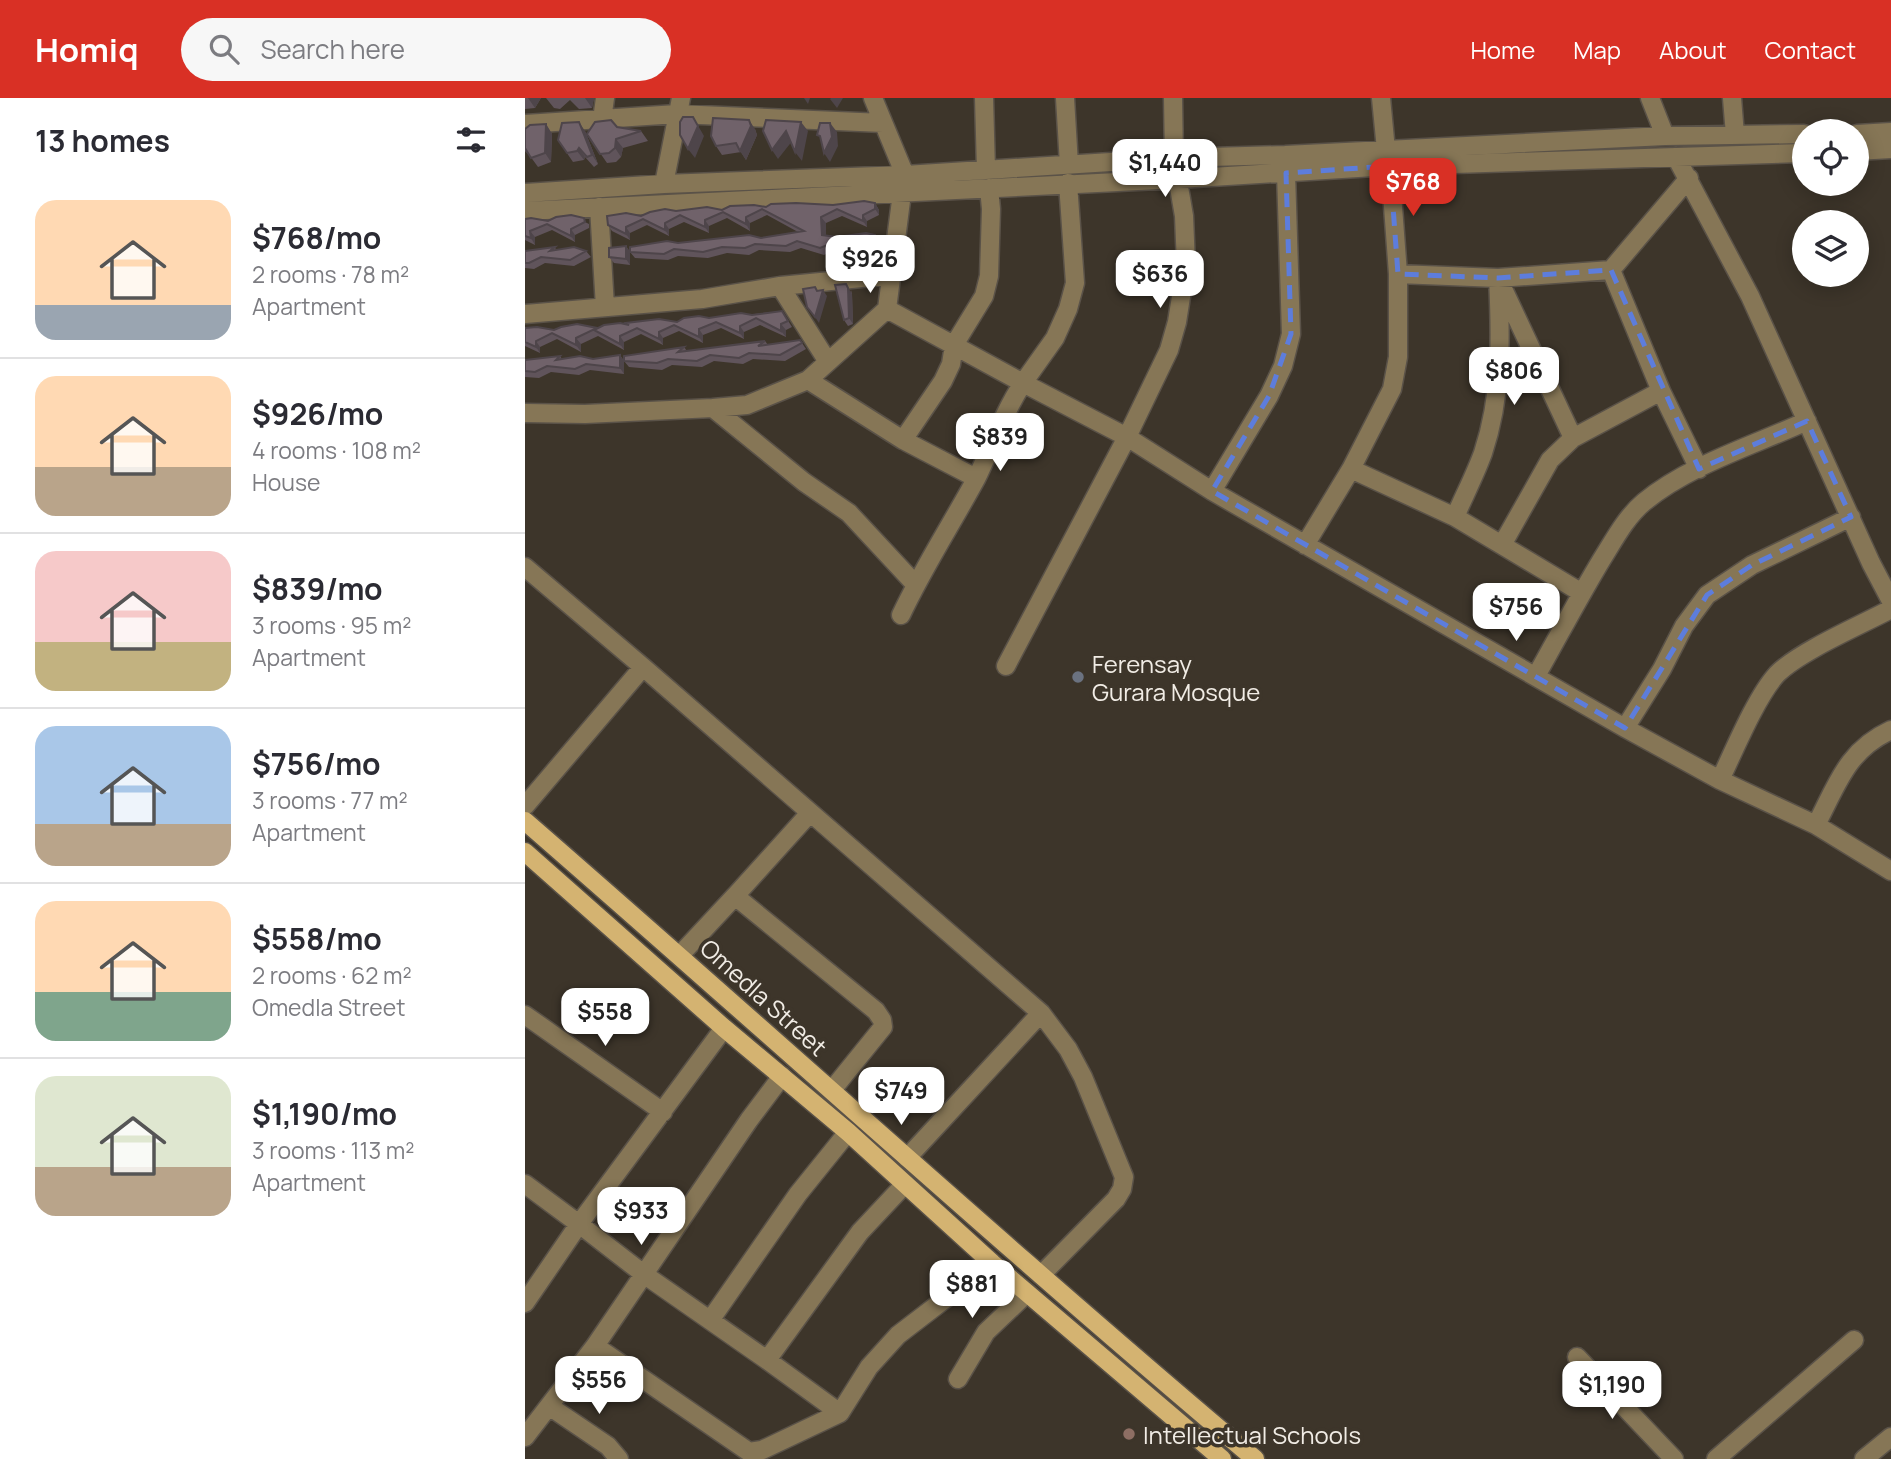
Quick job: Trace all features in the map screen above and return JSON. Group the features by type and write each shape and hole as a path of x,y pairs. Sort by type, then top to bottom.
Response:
{"main road":[{"name":"Omedla Street","path":"525,821 907,1158 1255,1459"},
{"name":"Omedla Street","path":"525,852 724,1028 848,1132 992,1263 1222,1459"}],"street":[{"path":"602,120 605,98"},
{"path":"873,98 905,175"},
{"path":"903,440 943,381 951,364 954,345 984,296 989,276 991,209 987,179 984,98"},
{"path":"901,615 915,584 976,478 1010,402 1055,338 1068,309 1075,283 1065,98"},
{"path":"1006,666 1127,438 1169,350 1177,322 1186,265 1184,216 1174,159 1173,98"},
{"path":"1305,544 1351,469 1392,389 1398,357 1398,274 1381,98"},
{"path":"1650,98 1665,136"},
{"path":"1732,98 1735,135"},
{"path":"664,184 679,106"},
{"path":"525,124 602,120 679,106 883,123"},
{"path":"1869,133 1891,132"},
{"path":"1069,174 1179,179 1286,173 1388,158 1665,136 1792,134"},
{"path":"1698,136 1702,156"},
{"path":"1869,150 1891,149"},
{"path":"525,211 902,193 987,179 1069,174 1174,159 1676,157 1792,153"},
{"path":"1676,157 1750,296 1891,601"},
{"path":"1212,491 1269,396 1283,366 1291,334 1286,173"},
{"path":"525,193 664,184 905,175 987,179"},
{"path":"1398,274 1498,278 1611,270 1689,178"},
{"path":"525,413 585,414 747,405 808,380 887,309 902,193"},
{"path":"599,207 605,307"},
{"path":"1611,270 1661,391 1699,469"},
{"path":"525,314 702,299 780,286 892,275"},
{"path":"1498,278 1573,438"},
{"path":"1455,517 1482,455 1492,420 1501,351 1498,278"},
{"path":"780,286 828,362"},
{"path":"887,309 1127,438 1212,491 1625,728 1720,780 1816,825 1889,867"},
{"path":"808,380 903,440 976,478"},
{"path":"1502,545 1550,460 1573,438 1661,391"},
{"path":"713,408 804,482 849,513 915,584"},
{"path":"1536,676 1617,535 1642,504 1672,482 1807,421"},
{"path":"1351,469 1455,517 1582,593"},
{"path":"1625,728 1662,669 1684,626 1707,595 1752,565 1851,517"},
{"path":"525,567 1041,1013 1068,1049 1083,1077 1123,1177 1122,1189 1116,1199 1041,1275"},
{"path":"1720,780 1748,723 1777,674 1797,659 1891,609"},
{"path":"525,806 643,667"},
{"path":"1816,825 1855,754 1869,741 1891,730"},
{"path":"680,955 809,814"},
{"path":"735,895 876,1011 882,1020 883,1027 832,1090"},
{"path":"907,1158 1041,1013"},
{"path":"525,1016 663,1112"},
{"path":"525,1303 579,1224 724,1028"},
{"path":"525,1437 595,1346 782,1076"},
{"path":"711,1320 798,1194 848,1132"},
{"path":"525,1184 645,1275 840,1413"},
{"path":"767,1360 860,1232 905,1184"},
{"path":"595,1346 749,1452 762,1450 840,1413 869,1367 898,1335 992,1263"},
{"path":"958,1379 986,1332 1027,1293"},
{"path":"1716,1459 1854,1340"},
{"path":"1577,1357 1674,1459"},
{"path":"549,1406 608,1446 619,1459"},
{"path":"1864,1459 1891,1437"}],"highlighted area":[{"path":"1390,166 1398,274 1498,278 1611,270 1699,469 1807,421 1851,517 1752,565 1707,595 1625,728 1212,491 1269,396 1291,334 1286,173"}],"building":[{"path":"683,117 693,117 698,126 688,149 680,135 680,122"},
{"path":"713,118 749,120 751,126 740,151 736,143 716,146 711,136"},
{"path":"611,120 617,127 641,131 616,139 615,148 609,153 600,154 587,134 595,122"},
{"path":"766,120 801,122 795,152 786,131 772,150 763,131"},
{"path":"579,122 592,155 587,157 579,148 567,153 558,140 562,123"},
{"path":"820,123 830,123 832,137 824,153 820,136 817,135"},
{"path":"546,124 545,153 531,158 525,148 525,129 530,125"},
{"path":"864,201 875,203 875,209 863,215 863,221 837,209 821,217 822,235 875,235 875,239 862,246 830,244 820,248 797,241 786,246 755,244 745,248 722,247 703,252 674,249 664,254 630,252 630,247 667,241 678,243 749,235 761,238 804,231 762,209 746,217 746,224 723,212 705,220 705,227 680,215 665,223 665,230 643,219 626,227 626,234 608,225 607,216 626,213 641,216 665,209 676,211 707,207 722,210 730,206 766,207 771,204 796,203 833,205"},
{"path":"571,215 584,218 585,222 571,229 571,236 547,224 530,231 531,238 525,236 525,219 548,221"},
{"path":"626,246 626,259 609,257 609,248"},
{"path":"555,247 550,251 574,247 586,251 570,260 541,257 525,263 525,251"},
{"path":"846,284 849,318 844,320 835,285"},
{"path":"815,287 817,291 823,290 815,317 807,307 803,289"},
{"path":"782,311 788,321 781,324 781,331 756,318 740,326 740,333 716,322 699,329 699,337 674,325 659,332 659,339 637,328 620,336 620,344 594,330 604,325 629,325 626,323 659,319 677,322 699,316 709,318"},
{"path":"577,324 597,328 576,338 576,345 552,333 536,341 536,347 525,342 525,328 554,330"},
{"path":"800,340 802,343 780,355 749,353 739,358 710,355 697,361 668,359 657,363 624,361 624,356 684,347 678,352 765,341 758,346"},
{"path":"620,355 620,368 586,364 575,369 547,366 535,372 525,371 525,360 560,356 556,360 580,356 593,359"}],"place":[{"name":"Ferensay Gurara Mosque","path":"1078,677"},
{"name":"Intellectual Schools","path":"1129,1434"}]}
